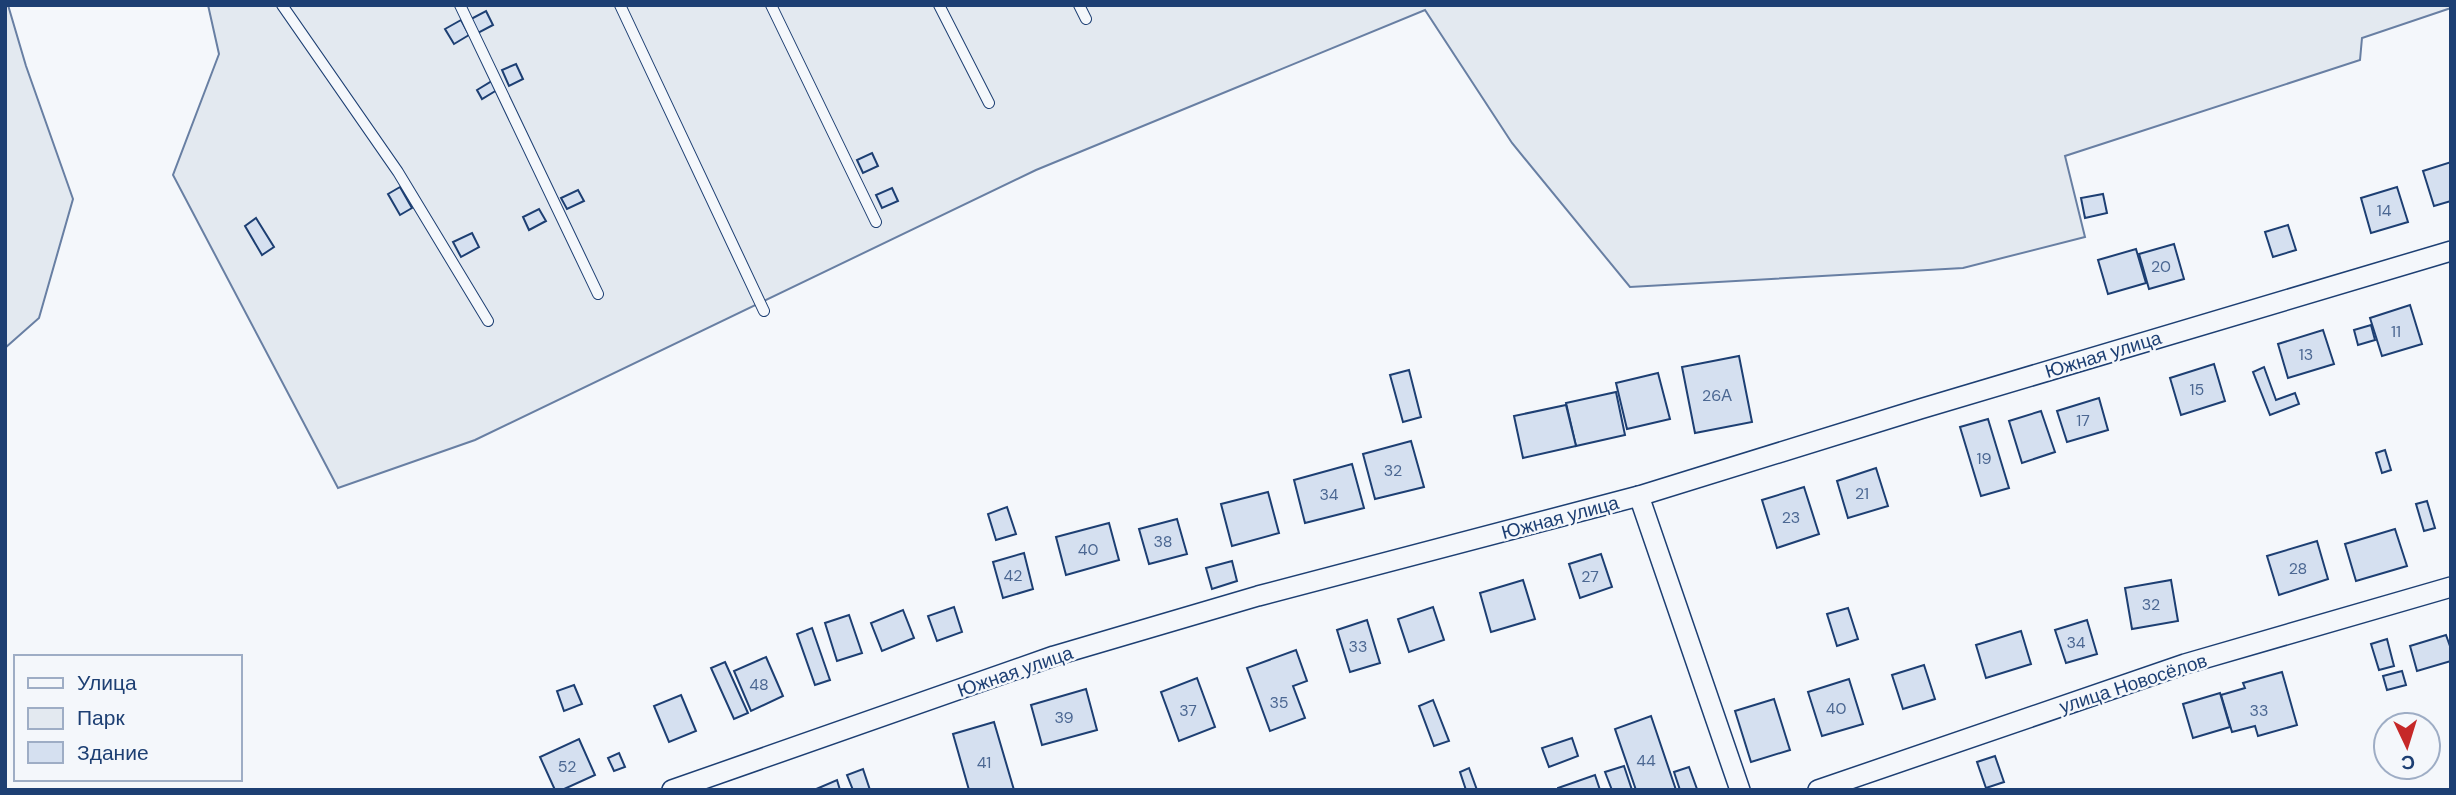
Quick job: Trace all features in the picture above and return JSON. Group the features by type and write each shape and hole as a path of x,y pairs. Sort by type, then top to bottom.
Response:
{"street":[{"name":"Южная улица","path":"672,790 1054,656 1258,596 1639,496 1920,409 2451,251"},
{"path":"1639,496 1740,790"},
{"name":"улица Новосёлов","path":"1818,790 2185,664 2451,587"}],"lane":[{"path":"282,5 397,172 488,321"},
{"path":"460,5 598,294"},
{"path":"620,5 764,311"},
{"path":"771,5 876,222"},
{"path":"939,5 989,103"},
{"path":"1079,5 1086,19"}],"green space":[{"path":"5,5 8,5 26,66 73,199 39,318 5,348"},
{"path":"208,5 2451,5 2451,8 2362,38 2360,60 2065,156 2085,237 1963,268 1630,287 1512,143 1425,10 1036,170 475,440 338,488 173,175 219,54"}],"building":[{"path":"486,11 493,25 478,33 471,19"},
{"path":"461,20 469,35 454,44 445,29"},
{"path":"516,64 523,79 509,86 502,70"},
{"path":"492,81 497,90 482,99 477,90"},
{"path":"872,153 878,166 863,173 857,160"},
{"path":"2451,162 2451,201 2434,206 2423,171"},
{"path":"400,187 412,208 400,215 388,194"},
{"path":"2397,187 2408,222 2371,233 2361,198"},
{"path":"892,188 898,201 882,208 876,195"},
{"path":"578,190 584,201 567,209 561,198"},
{"path":"2103,194 2107,213 2085,218 2081,198"},
{"path":"539,209 546,221 529,230 523,217"},
{"path":"256,218 274,247 262,255 245,226"},
{"path":"2288,225 2296,250 2273,257 2265,232"},
{"path":"472,233 479,247 461,257 453,242"},
{"path":"2174,244 2184,279 2149,289 2139,254"},
{"path":"2136,249 2146,283 2108,294 2098,260"},
{"path":"2410,305 2422,344 2382,356 2370,318"},
{"path":"2371,325 2375,340 2358,345 2354,330"},
{"path":"2323,330 2334,364 2288,378 2278,344"},
{"path":"1739,356 1752,422 1695,433 1682,367"},
{"path":"2214,364 2225,401 2181,415 2170,378"},
{"path":"2264,367 2276,400 2295,393 2299,404 2270,415 2253,372"},
{"path":"1409,370 1421,417 1403,422 1390,375"},
{"path":"1658,373 1670,419 1627,429 1616,383"},
{"path":"1616,392 1625,435 1576,446 1566,403"},
{"path":"2099,398 2108,430 2067,442 2057,411"},
{"path":"1566,405 1576,446 1523,458 1514,416"},
{"path":"2041,411 2055,452 2022,463 2009,421"},
{"path":"1988,419 2009,488 1981,496 1960,427"},
{"path":"1411,441 1424,487 1375,499 1363,454"},
{"path":"2385,450 2391,470 2382,473 2376,453"},
{"path":"1352,464 1364,508 1305,523 1294,480"},
{"path":"1876,468 1888,506 1848,518 1837,481"},
{"path":"1804,487 1819,534 1777,548 1762,500"},
{"path":"1268,492 1279,533 1232,546 1221,504"},
{"path":"2427,501 2435,528 2424,531 2416,504"},
{"path":"1007,507 1016,534 996,540 988,514"},
{"path":"1177,519 1187,554 1149,564 1139,529"},
{"path":"1109,523 1119,560 1066,575 1056,537"},
{"path":"2395,529 2407,566 2356,581 2345,544"},
{"path":"2317,541 2328,579 2279,595 2267,556"},
{"path":"1024,553 1033,589 1003,598 993,562"},
{"path":"1601,554 1612,587 1580,598 1569,564"},
{"path":"1232,561 1237,581 1212,589 1206,568"},
{"path":"1523,580 1535,619 1491,632 1480,593"},
{"path":"2171,580 2178,621 2132,629 2125,588"},
{"path":"954,607 962,632 937,641 928,616"},
{"path":"1433,607 1444,640 1409,652 1398,619"},
{"path":"1848,608 1858,639 1837,646 1827,614"},
{"path":"903,610 914,638 882,651 871,623"},
{"path":"849,615 862,653 837,661 825,623"},
{"path":"1367,620 1380,663 1350,672 1337,630"},
{"path":"2087,620 2097,654 2066,663 2055,630"},
{"path":"812,628 830,680 815,685 797,634"},
{"path":"2021,631 2031,664 1986,678 1976,645"},
{"path":"2446,635 2451,649 2451,661 2417,671 2410,646"},
{"path":"2387,639 2394,666 2379,670 2371,644"},
{"path":"1296,650 1307,681 1293,686 1305,718 1270,731 1247,668"},
{"path":"766,657 783,696 751,711 734,671"},
{"path":"725,662 748,713 734,719 711,668"},
{"path":"1924,665 1935,699 1903,709 1892,675"},
{"path":"2402,671 2406,685 2387,690 2383,676"},
{"path":"2282,672 2297,725 2258,736 2255,726 2232,732 2221,695 2245,688 2243,683"},
{"path":"1197,678 1215,727 1179,741 1161,692"},
{"path":"1849,679 1863,724 1822,736 1808,692"},
{"path":"574,685 582,704 564,711 557,691"},
{"path":"1086,689 1097,730 1042,745 1031,705"},
{"path":"2220,693 2230,727 2193,738 2183,704"},
{"path":"681,695 696,731 669,742 654,706"},
{"path":"1774,699 1790,750 1751,762 1735,711"},
{"path":"1433,700 1449,741 1434,746 1419,706"},
{"path":"1651,716 1676,790 1636,790 1615,729"},
{"path":"994,722 1014,790 969,790 953,734"},
{"path":"1572,738 1578,756 1549,767 1542,748"},
{"path":"579,739 595,775 562,790 555,790 540,757"},
{"path":"619,753 625,767 614,771 608,758"},
{"path":"1995,756 2004,782 1986,788 1977,762"},
{"path":"1624,766 1632,790 1612,790 1605,772"},
{"path":"1689,767 1697,789 1680,790 1674,772"},
{"path":"1469,768 1477,790 1466,790 1460,772"},
{"path":"863,769 870,790 853,790 847,775"},
{"path":"1595,775 1600,790 1558,790 1558,788"},
{"path":"837,780 840,790 814,790"}]}
